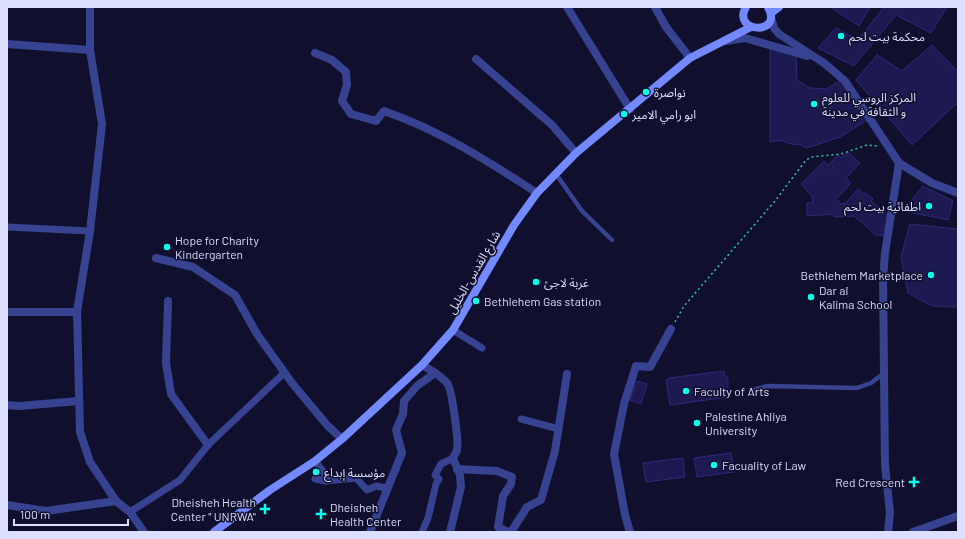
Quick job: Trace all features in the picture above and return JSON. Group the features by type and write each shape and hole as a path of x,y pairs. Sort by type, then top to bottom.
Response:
{"main road":[{"path":"746,7 744,18 751,27"},
{"path":"770,12 779,7"},
{"name":"شارع القدس-الخليل","path":"214,532 270,490 315,462 422,365 452,330 514,225 537,193 576,153 690,58 751,27 763,28 770,21 770,12"}],"street":[{"path":"90,7 90,50 102,124 90,231 77,312 80,432 90,462 116,502 130,512 144,532"},
{"path":"567,7 595,55 630,109"},
{"path":"655,7 666,26 690,58"},
{"path":"770,12 774,28 779,34 814,58 824,63 845,81 898,163 932,183 958,193"},
{"path":"725,41 745,38 814,58"},
{"path":"7,44 90,50"},
{"path":"315,52 332,60 346,72 348,85 342,101 352,114 376,121 384,111 408,120 475,153 537,193"},
{"path":"476,59 552,125 576,153"},
{"path":"888,532 890,513 885,465 883,280 885,253 898,163"},
{"path":"7,227 90,231"},
{"path":"156,258 193,267 235,295 257,334 284,372 327,425 342,439"},
{"path":"168,301 166,363 171,394 208,445"},
{"path":"7,312 77,312"},
{"path":"630,532 625,515 614,454 624,404 636,366 650,367 671,329"},
{"path":"452,330 482,348"},
{"path":"422,365 435,372 448,384 453,406 454,421 458,432 457,450 453,458 441,464 434,476 438,479 428,518 422,532"},
{"path":"130,512 180,480 208,445 284,372"},
{"path":"370,532 386,488 402,453 396,430 403,414 404,401 417,386 435,372"},
{"path":"457,469 497,471 512,477 511,484 503,496 498,527 509,532 527,507 541,500 556,451 567,374"},
{"path":"7,405 19,406 79,401"},
{"path":"520,419 559,429"},
{"path":"450,532 461,487 453,458"},
{"path":"315,462 325,474 326,480"},
{"path":"315,479 326,480 356,478 367,490 376,486 386,488"},
{"path":"7,505 46,511 116,502"},
{"path":"914,532 958,516"}],"lane":[{"path":"556,174 582,211 612,240"},
{"path":"753,390 767,386 857,388 871,383 884,373"}],"path":[{"path":"671,329 684,306 775,201 806,160 811,157 841,154 867,145 891,151"}],"building":[{"path":"830,7 870,7 859,26"},
{"name":"محكمة بيت لحم","path":"884,7 947,7 931,33 896,15 854,66 818,48 836,28 858,40"},
{"path":"932,45 958,72 958,102 912,145 856,80 877,55 902,71"},
{"name":"المركز الروسي للعلوم و الثقافة في مدينة","path":"770,49 796,54 797,80 810,88 826,89 840,81 869,119 840,137 807,148 799,144 794,145 780,140 770,142"},
{"path":"848,152 860,163 846,178 851,183 836,199 841,204 846,203 858,189 873,199 871,201 888,216 885,236 876,235 854,216 834,217 834,214 807,216 807,203 813,203 812,196 801,184 824,161 832,169 833,167 829,164 838,155 841,158"},
{"name":"اطفائية بيت لحم","path":"923,186 953,201 948,220 903,211"},
{"name":"Bethlehem Marketplace","path":"910,224 958,229 958,307 932,306 908,293 901,257"},
{"path":"724,371 725,376 728,378 728,397 670,405 666,380 669,378"},
{"path":"637,381 647,384 641,404 630,400"},
{"name":"Facuality of Law","path":"731,453 734,472 697,477 694,458"},
{"path":"683,458 685,477 646,482 643,463"}],"place":[{"name":"محكمة بيت لحم","path":"841,36"},
{"name":"نواصرة","path":"646,92"},
{"name":"المركز الروسي للعلوم و الثقافة في مدينة","path":"814,104"},
{"name":"ابو رامي الامير","path":"624,114"},
{"name":"اطفائية بيت لحم","path":"929,206"},
{"name":"Hope for Charity Kindergarten","path":"167,247"},
{"name":"Bethlehem Marketplace","path":"931,275"},
{"name":"غربة لاجئ","path":"536,282"},
{"name":"Dar al Kalima School","path":"811,297"},
{"name":"Bethlehem Gas station","path":"476,301"},
{"name":"Faculty of Arts","path":"686,391"},
{"name":"Palestine Ahliya University","path":"697,423"},
{"name":"Facuality of Law","path":"714,465"},
{"name":"مؤسسة إبداع","path":"316,472"},
{"name":"Red Crescent","path":"914,482"},
{"name":"Dheisheh Health Center \" UNRWA\"","path":"265,509"},
{"name":"Dheisheh Health Center","path":"321,514"}]}
